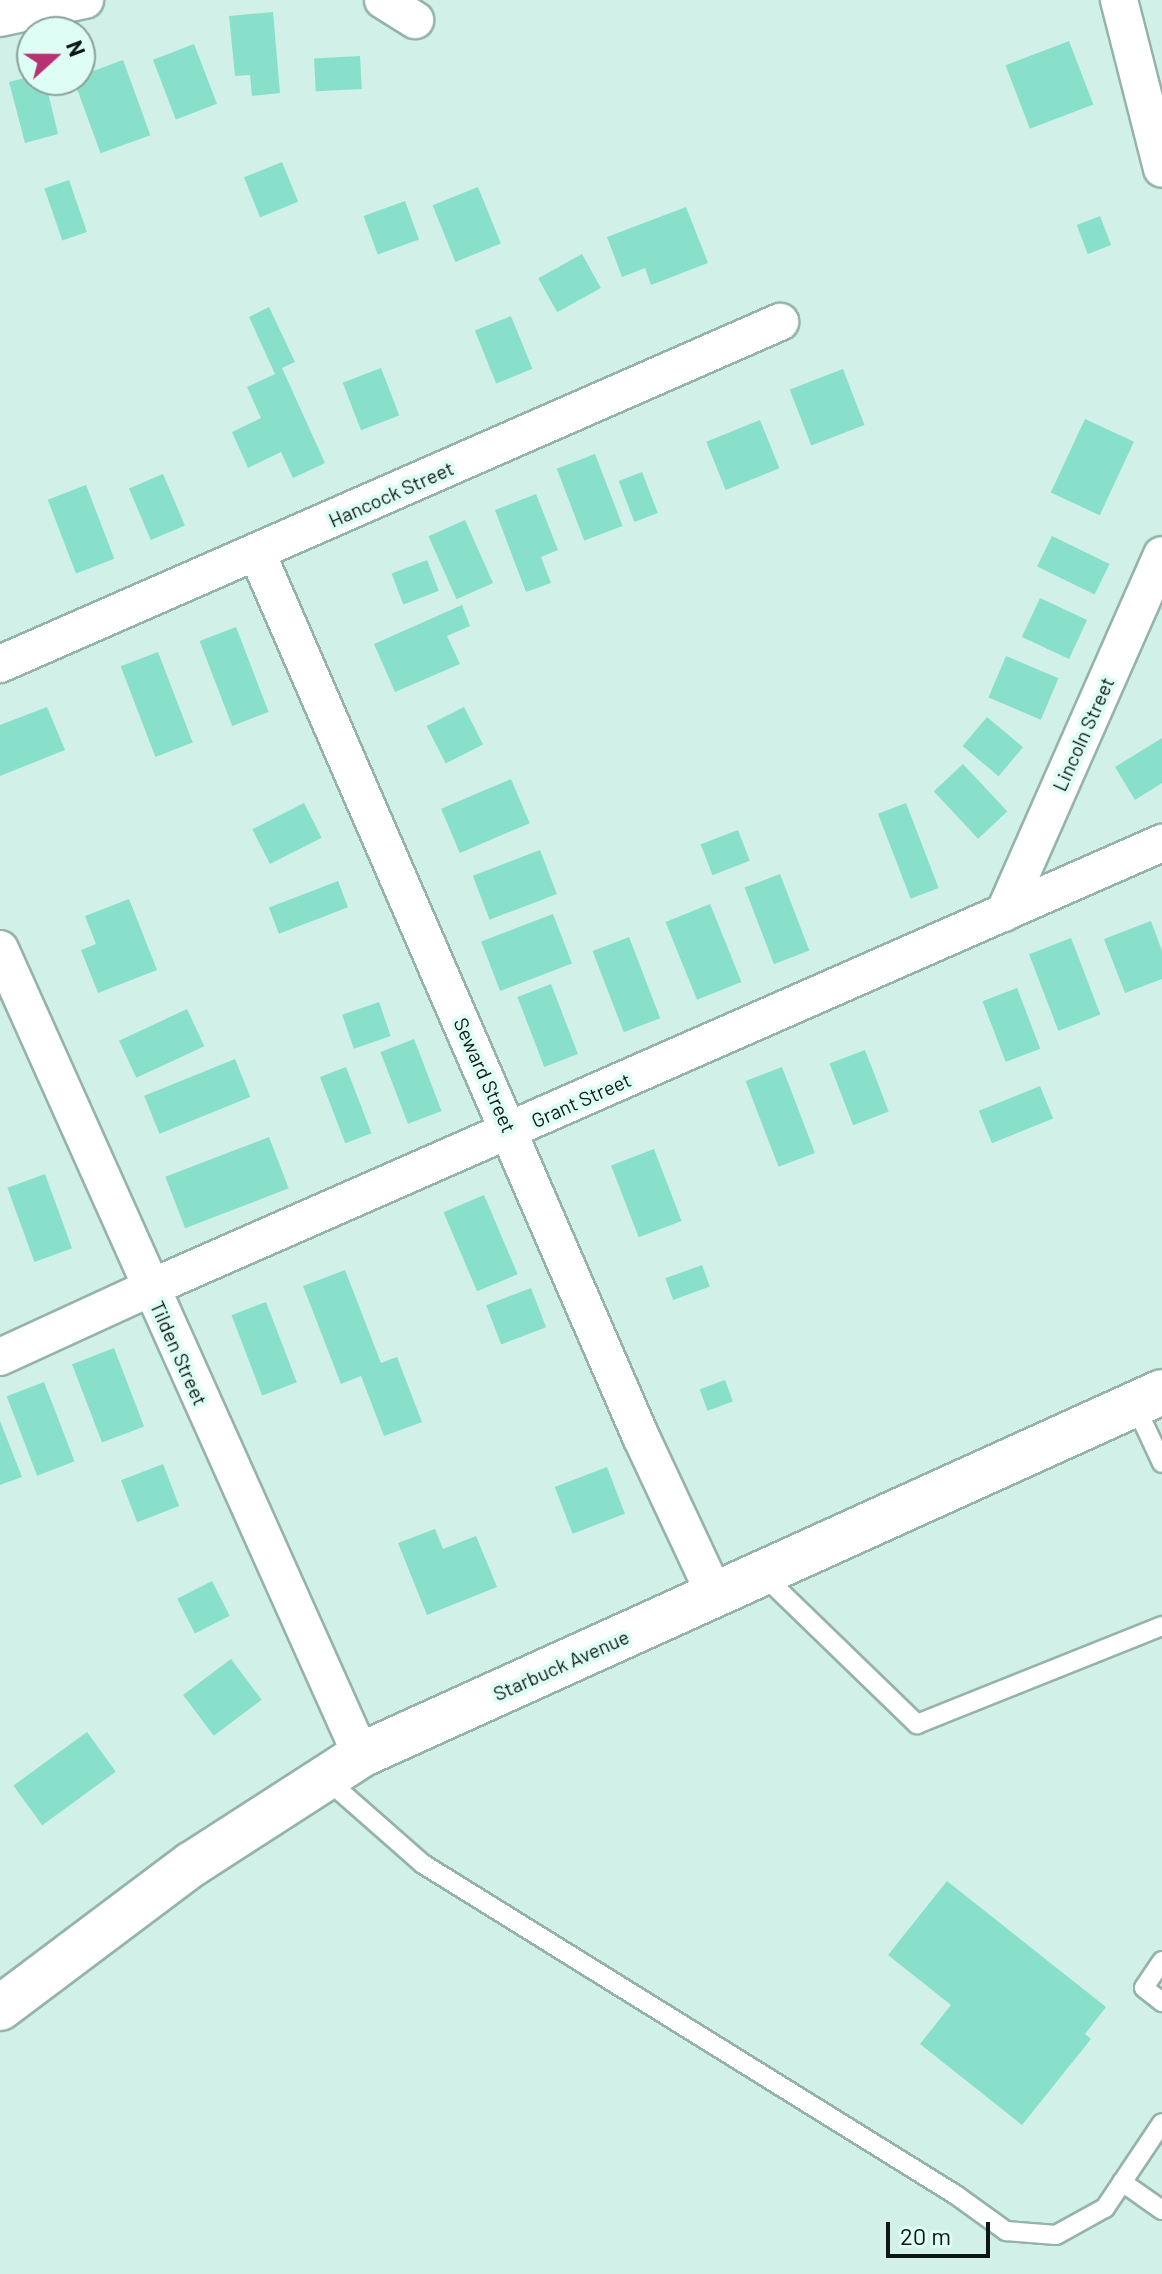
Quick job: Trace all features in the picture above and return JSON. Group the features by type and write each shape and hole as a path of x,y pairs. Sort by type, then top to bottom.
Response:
{"street":[{"path":"0,18 85,0"},
{"path":"383,0 415,20"},
{"path":"1119,0 1162,169"},
{"name":"Hancock Street","path":"0,664 780,322"},
{"name":"Seward Street","path":"257,553 641,1437 715,1595"},
{"name":"Lincoln Street","path":"1004,913 1162,555"},
{"name":"Grant Street","path":"0,1357 150,1288 1162,843"},
{"name":"Tilden Street","path":"0,949 150,1288 343,1767"},
{"name":"Starbuck Avenue","path":"0,2008 192,1864 343,1767 1148,1398"}],"lane":[{"path":"1148,1398 1162,1463"},
{"path":"762,1574 917,1724 1162,1626"},
{"path":"343,1767 423,1864 956,2195 1006,2231 1056,2235 1105,2208 1162,2123"},
{"path":"1162,1961 1144,1988 1162,2002"},
{"path":"1122,2182 1162,2210"}],"building":[{"path":"273,12 280,93 252,96 250,75 235,76 229,16"},
{"path":"1069,41 1093,104 1030,129 1006,65"},
{"path":"194,44 217,104 176,120 153,60"},
{"path":"360,56 362,89 316,91 314,58"},
{"path":"123,60 150,135 101,153 80,96 96,96 96,70"},
{"path":"16,80 16,96 49,96 58,134 25,143 9,82"},
{"path":"282,162 298,202 260,217 244,177"},
{"path":"69,180 87,232 62,240 44,188"},
{"path":"478,187 501,244 455,262 433,205"},
{"path":"405,201 419,240 378,255 364,216"},
{"path":"686,207 708,263 651,285 645,268 622,277 607,237"},
{"path":"1100,216 1111,245 1088,254 1077,225"},
{"path":"582,254 601,288 557,312 538,278"},
{"path":"269,307 295,362 282,368 325,463 293,478 281,452 248,468 232,432 261,418 247,387 275,374 249,317"},
{"path":"511,316 532,369 496,383 475,331"},
{"path":"381,368 399,416 361,430 343,383"},
{"path":"843,369 865,425 811,445 790,389"},
{"path":"1085,419 1134,442 1100,515 1051,492"},
{"path":"760,420 779,468 726,490 706,442"},
{"path":"595,454 623,526 584,541 557,469"},
{"path":"642,472 658,513 634,522 619,481"},
{"path":"163,474 185,526 151,540 129,488"},
{"path":"86,485 114,559 76,573 48,500"},
{"path":"536,494 558,550 541,557 551,583 526,592 495,510"},
{"path":"465,520 493,583 457,599 428,536"},
{"path":"1052,536 1110,564 1095,595 1037,567"},
{"path":"427,560 439,591 403,604 392,574"},
{"path":"1040,598 1087,620 1069,659 1022,637"},
{"path":"462,605 470,626 447,636 460,664 395,692 374,644"},
{"path":"236,627 269,712 232,726 200,641"},
{"path":"158,652 193,743 155,757 121,666"},
{"path":"1006,656 1058,678 1041,720 988,697"},
{"path":"47,707 65,750 0,776 0,725"},
{"path":"464,707 483,744 446,763 427,726"},
{"path":"987,717 1023,747 999,776 963,746"},
{"path":"1162,738 1162,783 1135,800 1115,767"},
{"path":"963,764 1007,812 978,839 934,791"},
{"path":"511,779 530,823 460,853 441,809"},
{"path":"304,803 322,838 270,864 252,829"},
{"path":"906,803 939,888 911,899 878,814"},
{"path":"738,830 750,861 712,875 701,844"},
{"path":"540,850 557,894 490,920 473,876"},
{"path":"780,874 809,951 774,964 745,888"},
{"path":"338,881 348,907 279,934 269,908"},
{"path":"129,899 157,970 98,993 81,950 96,944 85,916"},
{"path":"710,904 741,982 697,1000 665,922"},
{"path":"553,914 572,963 500,991 481,942"},
{"path":"1151,921 1162,951 1162,979 1125,993 1104,939"},
{"path":"629,937 660,1018 624,1032 593,951"},
{"path":"1071,938 1100,1015 1058,1031 1029,954"},
{"path":"551,984 578,1054 544,1067 517,997"},
{"path":"1017,988 1040,1049 1006,1062 982,1001"},
{"path":"379,1002 391,1036 354,1049 342,1015"},
{"path":"187,1009 204,1046 136,1078 119,1041"},
{"path":"414,1039 442,1111 408,1124 380,1052"},
{"path":"865,1050 889,1112 853,1125 830,1064"},
{"path":"235,1059 250,1097 159,1134 144,1096"},
{"path":"346,1067 371,1133 345,1143 320,1077"},
{"path":"782,1067 815,1153 779,1167 746,1081"},
{"path":"1040,1086 1053,1118 992,1143 979,1111"},
{"path":"269,1137 289,1188 185,1228 165,1177"},
{"path":"654,1149 682,1221 639,1237 611,1165"},
{"path":"45,1174 72,1248 34,1262 7,1188"},
{"path":"484,1195 518,1274 477,1291 443,1212"},
{"path":"702,1265 710,1287 673,1300 665,1278"},
{"path":"345,1270 381,1363 397,1357 422,1422 384,1436 361,1376 341,1384 303,1286"},
{"path":"531,1288 546,1327 501,1344 486,1305"},
{"path":"266,1302 297,1382 262,1396 231,1315"},
{"path":"114,1348 144,1426 102,1443 72,1364"},
{"path":"725,1380 733,1402 707,1411 700,1389"},
{"path":"44,1382 74,1461 37,1476 7,1396"},
{"path":"0,1421 22,1477 0,1485"},
{"path":"163,1464 179,1506 137,1522 121,1480"},
{"path":"607,1467 625,1514 573,1534 555,1487"},
{"path":"435,1529 443,1549 476,1536 497,1587 427,1615 398,1543"},
{"path":"212,1581 230,1616 195,1633 177,1599"},
{"path":"231,1659 262,1700 214,1736 183,1695"},
{"path":"87,1732 116,1772 42,1825 13,1785"},
{"path":"947,1881 1106,2007 1085,2034 1091,2039 1022,2125 920,2044 951,2005 888,1955"}]}
